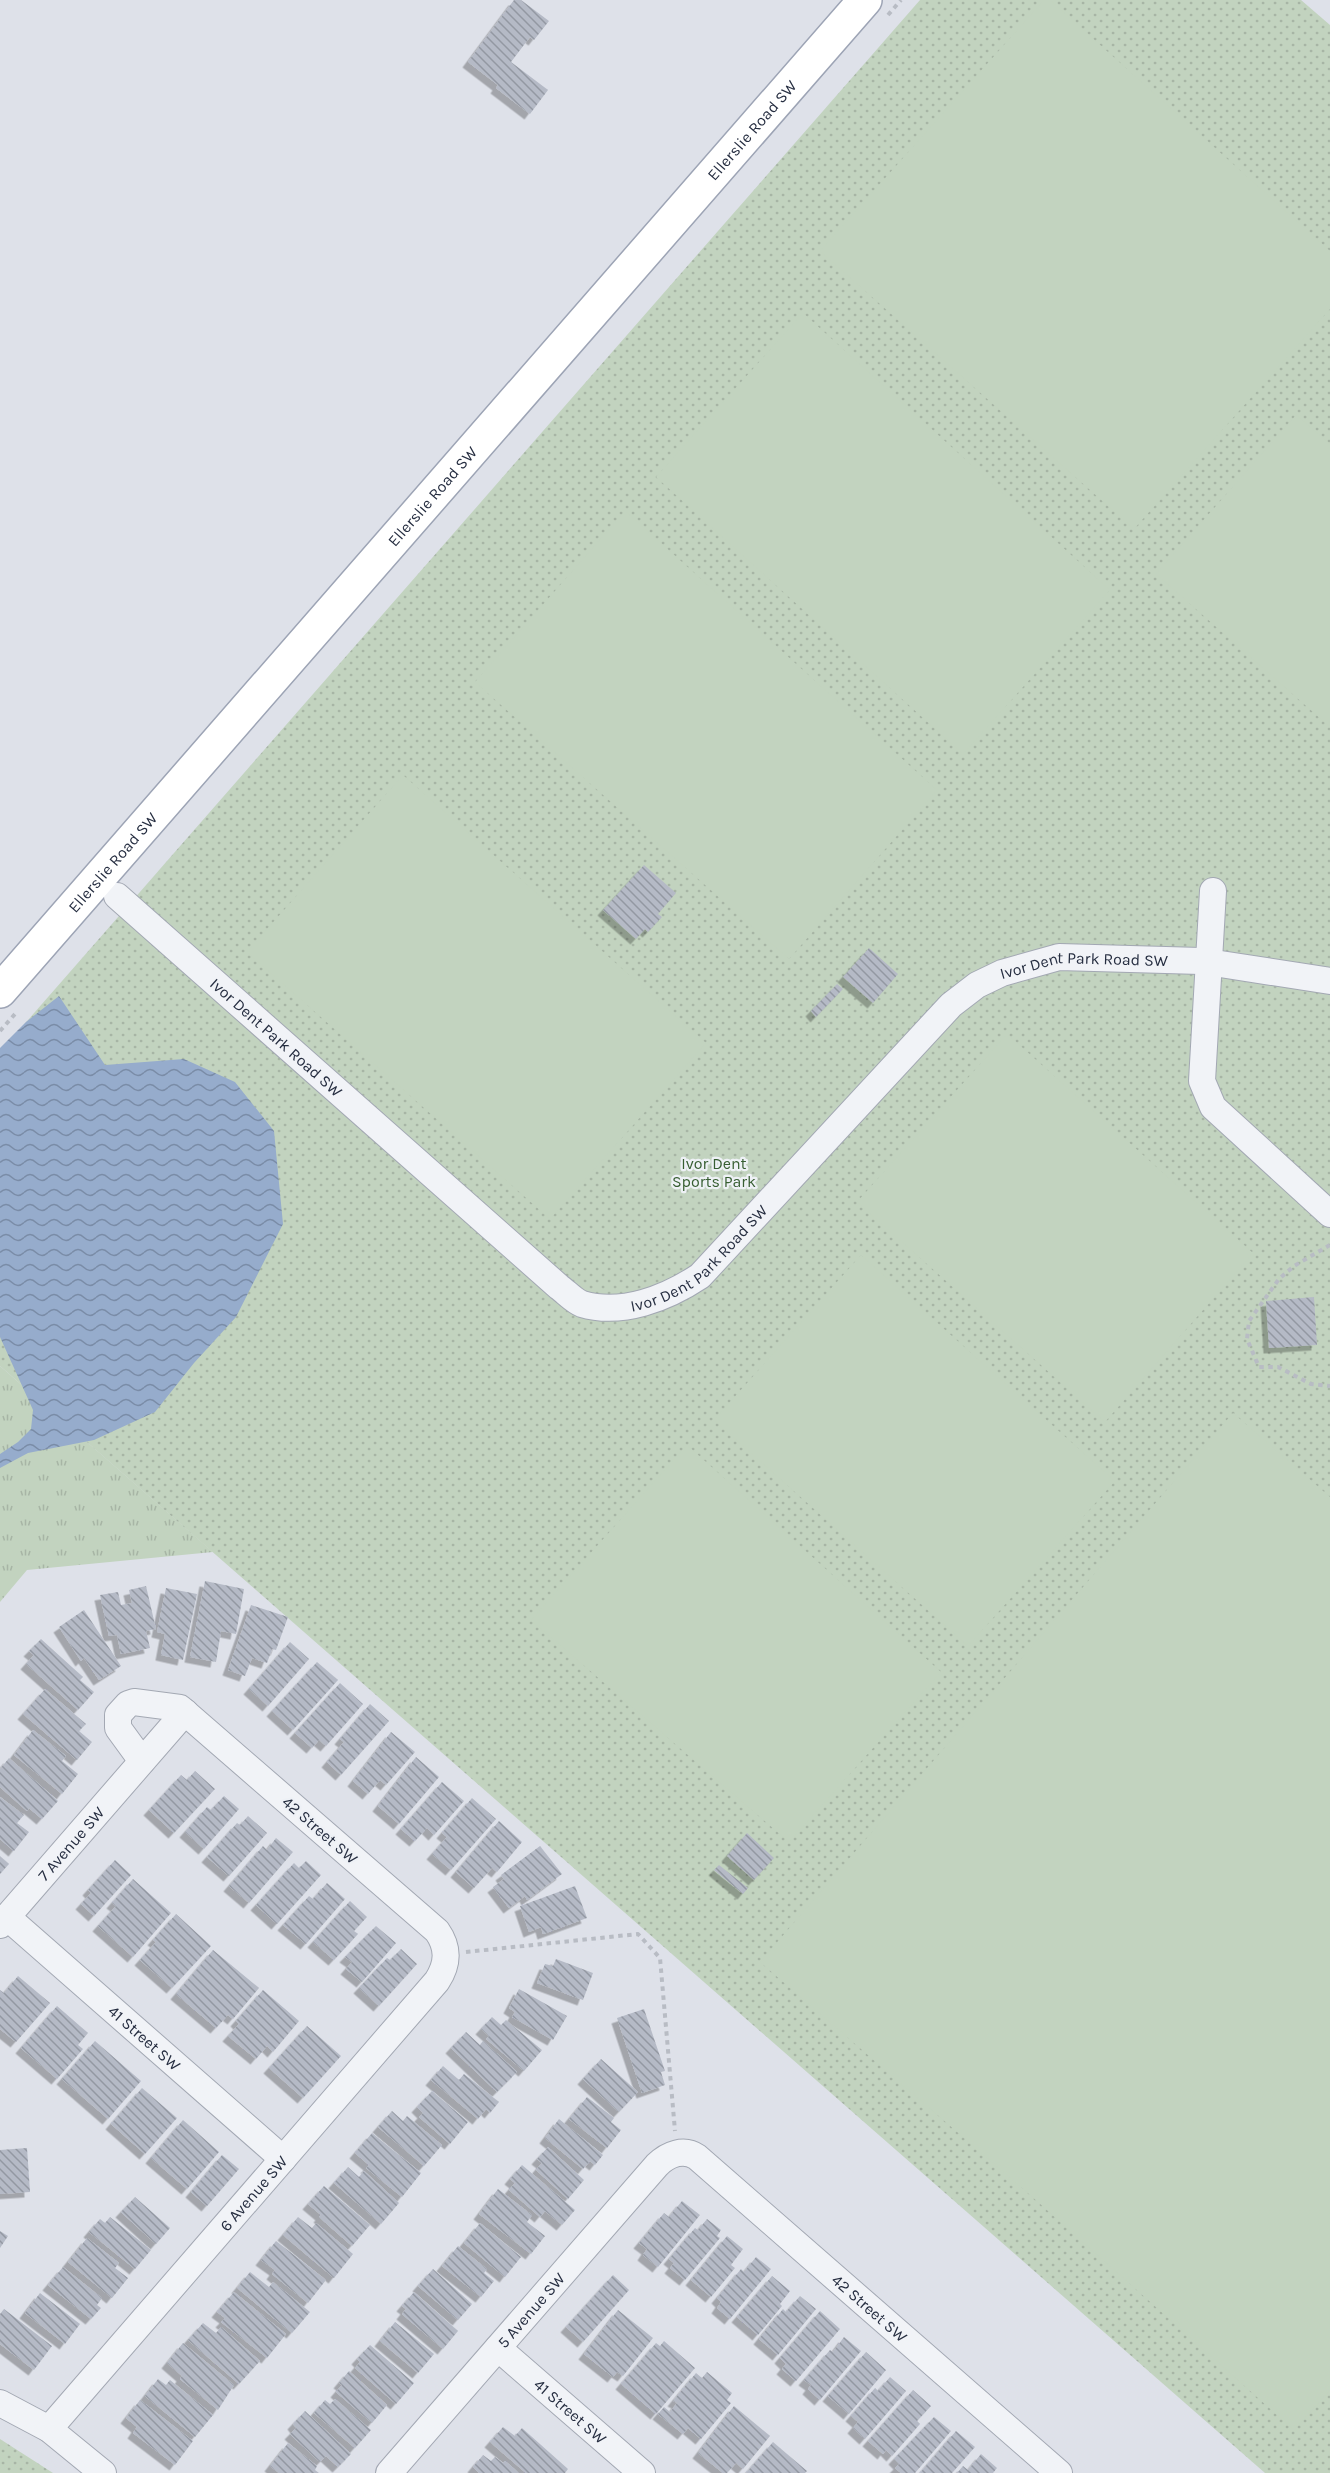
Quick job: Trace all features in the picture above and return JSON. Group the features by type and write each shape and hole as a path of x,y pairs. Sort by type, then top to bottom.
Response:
{"main road":[{"name":"Ellerslie Road SW","path":"0,991 865,0"}],"street":[{"path":"1213,891 1207,962 1202,1081 1207,1096 1214,1107 1330,1214"},
{"name":"Ivor Dent Park Road SW","path":"117,896 559,1287 581,1304 618,1307 654,1300 677,1292 700,1276 951,1005 977,985 1002,973 1059,957 1207,962 1330,981"},
{"path":"142,1761 118,1728 118,1715 123,1708 134,1702 146,1702 173,1706 185,1712"},
{"name":"7 Avenue SW","path":"3,1921 185,1712"},
{"name":"42 Street SW","path":"185,1712 437,1931 446,1953"},
{"name":"41 Street SW","path":"3,1921 283,2159"},
{"name":"6 Avenue SW","path":"49,2429 437,1981 446,1964 446,1953"},
{"name":"42 Street SW","path":"676,2153 691,2153 698,2157 1059,2473"},
{"name":"5 Avenue SW","path":"389,2473 657,2165 663,2159 676,2153"},
{"name":"41 Street SW","path":"498,2348 642,2473"},
{"path":"0,2403 49,2429 103,2473"}],"path":[{"path":"1330,1245 1294,1266 1279,1279 1249,1321 1247,1339 1259,1367 1278,1367 1311,1384 1330,1386"},
{"path":"446,1953 638,1934 660,1958 676,2153"}],"green space":[{"name":"Ivor Dent Sports Park","path":"920,0 1301,0 1330,25 1330,2473 1265,2473 0,1366 0,1052"},
{"path":"1044,0 1050,0 1330,251 1330,309 1134,529 820,251"},
{"path":"803,313 1110,590 963,754 656,477"},
{"path":"1296,415 1330,444 1330,727 1156,574"},
{"path":"625,511 937,790 789,959 475,682"},
{"path":"403,775 706,1043 550,1219 247,952"},
{"path":"1007,1034 1253,1253 1105,1422 857,1202"},
{"path":"861,1255 1115,1481 968,1646 714,1420"},
{"path":"0,1366 213,1552 27,1570 0,1602"},
{"path":"1233,1413 1330,1497 1330,2390 1294,2430 1021,2187 760,1962"},
{"path":"687,1445 941,1672 789,1842 531,1620"},
{"path":"0,2439 53,2473 0,2473"}],"water":[{"path":"59,996 105,1065 184,1059 235,1082 274,1131 283,1224 236,1317 194,1363 155,1412 94,1440 28,1453 0,1468 0,1454 18,1442 31,1429 33,1410 0,1337 0,1048 26,1022"}],"building":[{"path":"514,0 521,0 549,21 534,40 530,37 511,62 548,90 530,114 496,88 498,85 468,62"},
{"path":"644,865 676,893 658,914 662,917 648,932 645,929 636,939 603,910"},
{"path":"869,948 898,974 873,1003 843,977"},
{"path":"837,984 843,989 816,1017 811,1011"},
{"path":"1314,1297 1317,1345 1269,1348 1266,1301"},
{"path":"205,1581 244,1589 236,1634 221,1631 216,1662 190,1657"},
{"path":"146,1586 156,1629 146,1631 150,1648 121,1654 117,1635 109,1636 100,1595 118,1592 121,1605 132,1603 129,1590"},
{"path":"166,1588 197,1594 183,1660 161,1655 165,1634 157,1632"},
{"path":"251,1605 288,1617 276,1650 272,1649 267,1663 252,1658 245,1676 228,1670"},
{"path":"84,1610 121,1666 99,1680 84,1658 81,1661 59,1627"},
{"path":"41,1639 83,1677 80,1680 94,1692 78,1710 26,1664 34,1655 29,1651"},
{"path":"290,1642 309,1659 268,1706 249,1689"},
{"path":"317,1662 338,1680 293,1730 272,1711"},
{"path":"340,1683 363,1704 326,1746 319,1740 312,1748 295,1733"},
{"path":"45,1689 86,1724 79,1731 92,1742 77,1760 23,1714"},
{"path":"370,1704 389,1721 341,1775 327,1762 344,1742 340,1739"},
{"path":"33,1730 66,1756 62,1761 78,1774 62,1794 14,1755"},
{"path":"391,1732 415,1752 386,1785 380,1780 368,1794 353,1781"},
{"path":"416,1757 439,1777 399,1824 378,1806"},
{"path":"9,1758 58,1801 42,1819 29,1808 27,1811 0,1787 0,1769"},
{"path":"195,1771 215,1789 174,1833 149,1810 181,1775 187,1780"},
{"path":"442,1782 464,1801 434,1835 427,1828 415,1841 401,1829"},
{"path":"224,1796 239,1809 204,1849 185,1832 207,1807 211,1810"},
{"path":"0,1797 24,1815 17,1823 29,1832 14,1851 0,1839"},
{"path":"472,1798 496,1819 451,1870 432,1854 447,1837 442,1833"},
{"path":"248,1816 267,1833 229,1876 207,1857 237,1823 240,1825"},
{"path":"499,1821 522,1842 497,1872 492,1868 474,1888 456,1872"},
{"path":"747,1833 774,1858 754,1880 727,1856"},
{"path":"276,1838 293,1852 249,1903 229,1886 263,1846 267,1850"},
{"path":"540,1846 562,1874 527,1900 525,1896 509,1908 493,1887 504,1879 501,1875"},
{"path":"0,1856 9,1864 0,1874"},
{"path":"115,1860 131,1875 94,1916 81,1904 91,1893 88,1890"},
{"path":"306,1861 321,1875 277,1924 256,1905 294,1863 299,1868"},
{"path":"719,1865 748,1888 743,1894 714,1870"},
{"path":"133,1879 171,1913 133,1957 98,1926 116,1906 112,1903"},
{"path":"327,1883 345,1899 306,1944 283,1925 309,1896 313,1899"},
{"path":"575,1886 587,1918 543,1934 541,1927 529,1932 520,1906"},
{"path":"350,1901 367,1917 354,1931 358,1934 334,1960 313,1942"},
{"path":"176,1914 211,1946 172,1988 140,1960 156,1942 153,1940"},
{"path":"376,1926 396,1943 362,1982 346,1969 352,1962 345,1957"},
{"path":"401,1949 417,1964 379,2006 359,1988 387,1958 390,1960"},
{"path":"213,1950 259,1988 233,2019 228,2015 216,2028 176,1994"},
{"path":"556,1959 593,1973 583,2000 537,1983 545,1964 553,1966"},
{"path":"18,1976 50,2003 16,2042 0,2029 0,1990 4,1993"},
{"path":"519,1989 567,2016 553,2040 512,2017 515,2012 509,2008"},
{"path":"263,1990 299,2021 273,2052 267,2046 256,2059 228,2036 239,2024 236,2021"},
{"path":"57,2006 88,2033 78,2045 83,2049 57,2079 21,2048"},
{"path":"644,2009 665,2071 661,2072 665,2085 642,2093 617,2018"},
{"path":"492,2017 501,2025 506,2020 542,2050 524,2071 486,2039 489,2036 481,2029"},
{"path":"307,2026 341,2056 303,2098 269,2068"},
{"path":"466,2032 480,2045 483,2041 517,2072 497,2092 451,2048"},
{"path":"95,2041 141,2081 108,2119 62,2079"},
{"path":"601,2059 638,2092 619,2112 583,2079"},
{"path":"443,2066 459,2080 464,2074 499,2102 490,2113 486,2109 478,2119 431,2080"},
{"path":"142,2088 177,2118 145,2154 111,2124"},
{"path":"432,2091 468,2122 450,2144 419,2117 423,2113 417,2107"},
{"path":"587,2097 614,2118 611,2122 621,2130 607,2148 569,2119"},
{"path":"392,2111 403,2121 407,2116 442,2145 424,2166 378,2127"},
{"path":"559,2119 603,2155 595,2165 590,2161 583,2169 545,2138"},
{"path":"183,2120 219,2152 187,2189 151,2158"},
{"path":"372,2133 421,2173 402,2197 366,2168 369,2165 355,2153"},
{"path":"548,2147 584,2180 568,2199 536,2170 542,2163 537,2159"},
{"path":"27,2148 30,2192 0,2194 0,2150"},
{"path":"222,2155 239,2169 207,2206 191,2192"},
{"path":"522,2165 575,2210 562,2225 545,2211 540,2217 509,2190 515,2183 510,2179"},
{"path":"348,2167 359,2177 364,2171 399,2203 381,2224 334,2183"},
{"path":"324,2186 370,2225 352,2246 319,2217 321,2215 308,2204"},
{"path":"498,2189 532,2215 527,2222 545,2236 531,2254 479,2214"},
{"path":"135,2197 170,2228 156,2244 121,2212"},
{"path":"682,2201 700,2215 658,2267 643,2255 647,2249 639,2243 664,2213 669,2217"},
{"path":"110,2217 151,2250 135,2269 89,2232 100,2219 105,2223"},
{"path":"298,2217 312,2228 316,2223 353,2254 334,2278 283,2235"},
{"path":"707,2219 721,2230 717,2236 720,2238 685,2280 670,2268 674,2263 669,2259 695,2228 698,2230"},
{"path":"480,2223 521,2257 505,2277 464,2243"},
{"path":"0,2231 8,2236 0,2248"},
{"path":"727,2236 743,2249 731,2265 735,2268 711,2297 691,2280"},
{"path":"87,2238 119,2263 115,2268 128,2278 112,2298 68,2262"},
{"path":"276,2241 326,2280 308,2303 272,2274 275,2270 261,2260"},
{"path":"458,2246 487,2269 484,2273 494,2281 481,2297 442,2266"},
{"path":"756,2257 771,2269 730,2319 717,2308 721,2302 717,2298 741,2269 744,2272"},
{"path":"63,2267 102,2298 97,2305 101,2308 91,2319 48,2285"},
{"path":"433,2269 472,2304 458,2320 418,2286"},
{"path":"250,2272 269,2287 273,2282 310,2312 292,2333 237,2288"},
{"path":"613,2275 629,2290 583,2342 566,2327"},
{"path":"772,2276 790,2291 780,2304 782,2306 758,2335 737,2317"},
{"path":"234,2292 286,2334 267,2358 221,2322 225,2318 217,2312"},
{"path":"414,2292 458,2331 443,2349 402,2314 406,2309 402,2306"},
{"path":"40,2293 80,2324 65,2344 25,2313"},
{"path":"800,2296 816,2309 778,2355 759,2339 783,2309 786,2312"},
{"path":"4,2309 52,2346 34,2370 0,2344 0,2314"},
{"path":"618,2310 653,2338 623,2376 617,2372 613,2377 584,2354"},
{"path":"820,2311 840,2329 796,2381 782,2369 786,2364 780,2358"},
{"path":"395,2322 434,2354 418,2373 380,2341"},
{"path":"203,2323 216,2333 221,2327 260,2361 239,2384 188,2340"},
{"path":"844,2337 861,2351 820,2400 808,2389 811,2385 804,2380 830,2350 833,2352"},
{"path":"664,2341 695,2368 656,2414 621,2384 656,2343 660,2346"},
{"path":"183,2343 234,2385 218,2410 180,2379 182,2376 167,2363"},
{"path":"370,2345 414,2383 396,2404 355,2368 360,2362 357,2359"},
{"path":"866,2352 886,2370 849,2414 828,2396"},
{"path":"349,2371 387,2405 372,2423 336,2392 342,2385 339,2383"},
{"path":"707,2372 732,2393 727,2400 731,2403 701,2439 688,2428 683,2434 658,2414 664,2407 670,2412 677,2403 673,2401 696,2373 702,2378"},
{"path":"890,2377 906,2391 865,2439 853,2428 858,2422 851,2416 875,2388 878,2391"},
{"path":"158,2379 166,2385 170,2380 213,2415 195,2437 145,2396"},
{"path":"913,2390 931,2406 917,2421 920,2424 892,2456 886,2450 883,2454 868,2441"},
{"path":"335,2399 371,2430 355,2448 314,2413 325,2400 330,2404"},
{"path":"140,2400 193,2441 175,2465 133,2433 137,2427 126,2418"},
{"path":"734,2406 770,2436 743,2469 736,2463 727,2473 723,2473 698,2453"},
{"path":"305,2411 351,2454 338,2467 326,2456 320,2462 290,2434 296,2428 293,2424"},
{"path":"934,2417 951,2431 915,2473 901,2473 895,2468 899,2464 894,2459"},
{"path":"503,2427 515,2436 522,2428 568,2469 565,2473 526,2473 490,2442"},
{"path":"956,2431 975,2447 952,2473 920,2473"},
{"path":"773,2442 807,2471 805,2473 746,2473"},
{"path":"288,2443 317,2466 315,2470 319,2473 279,2473 270,2466"},
{"path":"981,2454 997,2468 993,2473 957,2473 963,2466 968,2470"},
{"path":"483,2455 491,2461 495,2457 503,2463 505,2461 519,2473 479,2473 473,2467"}]}
